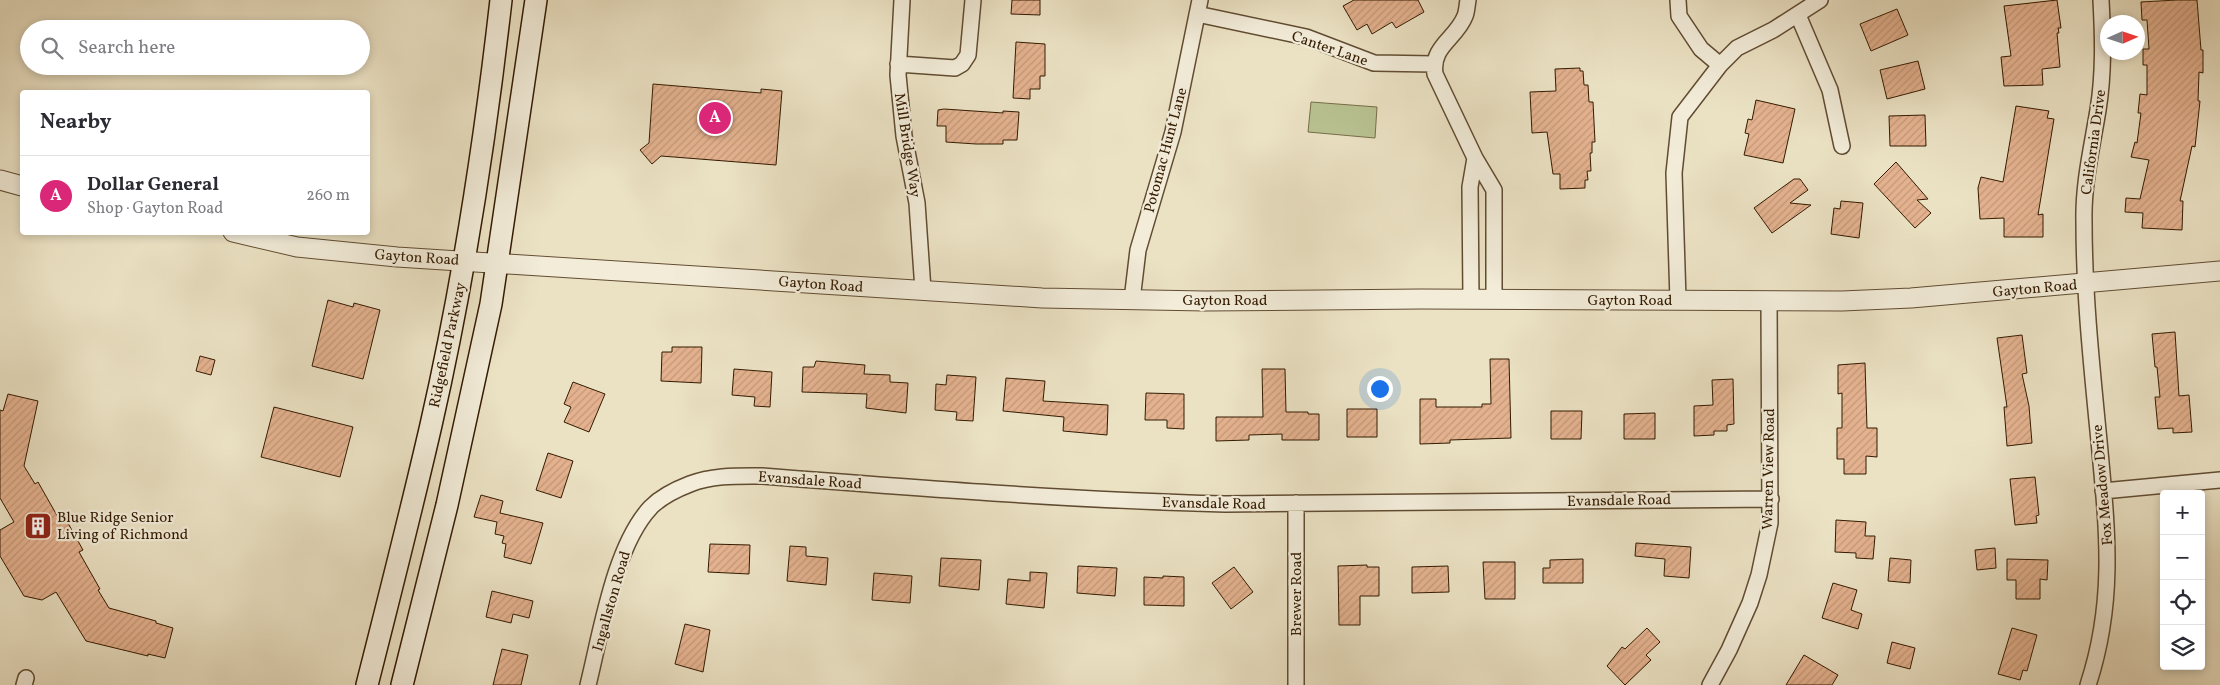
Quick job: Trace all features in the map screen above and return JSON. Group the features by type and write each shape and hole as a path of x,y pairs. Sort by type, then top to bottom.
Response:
{"main road":[{"name":"Ridgefield Parkway","path":"367,685 431,424 464,260 495,58 501,0"},
{"path":"402,685 449,497 499,263 536,0"}],"street":[{"name":"Mill Bridge Way","path":"902,0 898,64 900,108 917,203 922,290"},
{"path":"898,64 955,68 962,64 968,55 973,0"},
{"path":"1468,0 1465,16 1437,54 1434,64 1436,74 1476,158 1494,190 1494,299"},
{"path":"1678,0 1679,16 1701,49 1720,65"},
{"path":"1678,300 1674,173 1680,117 1720,65 1737,48 1798,15 1820,0"},
{"name":"California Drive","path":"2087,283 2084,222 2085,187 2098,108 2102,68 2101,0"},
{"name":"Canter Lane","path":"1199,7 1306,38 1374,64 1434,64"},
{"name":"Potomac Hunt Lane","path":"1132,300 1138,250 1173,132 1199,7"},
{"path":"1798,15 1830,90 1842,146"},
{"path":"1471,299 1470,187 1476,158"},
{"path":"0,180 20,185"},
{"name":"Gayton Road","path":"246,235 297,247 397,257 1042,298 1132,300 1770,300 1911,298 2220,271"},
{"name":"Fox Meadow Drive","path":"2087,283 2091,354 2108,543 2108,579 2102,634 2088,685"},
{"name":"Warren View Road","path":"1710,685 1741,625 1759,575 1770,523 1770,300"},
{"name":"Evansdale Road","path":"662,498 690,484 732,476 1137,502 1296,504 1771,499"},
{"path":"2103,491 2220,480"},
{"name":"Ingallston Road","path":"588,685 617,569 637,526 651,507 662,498"},
{"name":"Brewer Road","path":"1296,504 1296,685"}],"green space":[{"path":"1311,102 1377,107 1375,138 1308,132"}],"building":[{"path":"1012,0 1040,0 1040,15 1011,14"},
{"path":"1354,0 1418,0 1424,12 1396,28 1392,22 1372,34 1367,24 1357,30 1343,6"},
{"path":"2057,0 2061,28 2058,28 2059,33 2057,33 2060,67 2042,69 2043,85 2004,86 2001,57 2011,56 2004,6"},
{"path":"2197,0 2201,50 2203,50 2203,73 2199,72 2198,101 2200,101 2195,147 2192,146 2180,201 2183,201 2182,230 2142,228 2143,213 2125,212 2126,198 2140,199 2149,160 2131,157 2135,142 2137,143 2141,113 2138,113 2140,94 2147,95 2147,65 2143,65 2143,60 2145,60 2145,49 2149,49 2147,20 2145,20 2145,15 2142,15 2141,2"},
{"path":"1897,9 1908,35 1871,51 1860,24"},
{"path":"1016,42 1045,44 1045,76 1040,76 1040,89 1030,89 1030,99 1013,98"},
{"path":"1918,61 1925,89 1887,99 1880,70"},
{"path":"1580,68 1580,71 1583,71 1584,85 1588,85 1589,102 1593,102 1595,142 1592,142 1592,153 1590,153 1591,171 1587,171 1588,180 1585,180 1585,188 1560,189 1560,174 1553,174 1547,132 1532,133 1530,92 1556,91 1555,69"},
{"path":"653,84 761,93 761,89 782,91 776,165 661,156 652,164 640,150 649,143"},
{"path":"1756,100 1795,109 1783,163 1744,155 1749,134 1745,133 1748,119 1752,120"},
{"path":"2016,106 2049,111 2047,118 2054,119 2038,215 2043,214 2043,237 2004,237 2004,218 1980,219 1978,188 1981,177 2003,182"},
{"path":"938,110 1003,113 1003,111 1019,112 1017,140 1003,140 1003,144 946,142 946,126 937,126"},
{"path":"1925,115 1926,146 1890,146 1889,116"},
{"path":"1896,162 1928,199 1917,200 1931,213 1915,228 1874,184"},
{"path":"1794,179 1800,179 1808,190 1790,203 1811,205 1772,233 1754,208"},
{"path":"1841,201 1863,203 1859,238 1831,234 1834,208 1840,209"},
{"path":"328,300 353,307 354,303 380,310 363,379 312,366"},
{"path":"2175,332 2179,396 2189,395 2192,432 2173,433 2173,428 2158,429 2155,397 2160,397 2152,334"},
{"path":"2022,335 2027,373 2022,374 2029,406 2032,443 2007,446 2004,407 2007,407 1997,338"},
{"path":"672,347 702,347 701,383 661,381 662,352 672,352"},
{"path":"200,356 215,360 211,375 196,371"},
{"path":"1490,359 1509,359 1511,438 1450,440 1450,443 1420,444 1420,399 1436,399 1436,407 1482,407 1482,404 1491,404"},
{"path":"816,361 865,365 864,374 890,375 890,382 908,383 906,413 866,408 867,394 802,392 803,367 814,367"},
{"path":"1865,363 1867,428 1877,428 1877,457 1866,456 1866,474 1844,474 1844,459 1837,459 1837,428 1842,428 1842,393 1838,394 1838,365"},
{"path":"734,369 772,372 770,407 754,406 755,397 732,395"},
{"path":"1262,369 1285,369 1286,412 1319,414 1319,440 1282,440 1282,434 1249,435 1249,440 1216,441 1216,417 1263,417"},
{"path":"947,375 976,377 973,421 956,420 957,412 935,410 936,384 946,385"},
{"path":"1006,378 1045,381 1043,401 1108,405 1107,435 1063,431 1064,417 1003,411"},
{"path":"1733,379 1734,424 1727,425 1727,431 1714,431 1714,435 1694,436 1694,406 1713,405 1712,380"},
{"path":"573,382 605,394 589,432 564,422 571,407 564,404"},
{"path":"1146,393 1184,394 1184,429 1167,428 1167,420 1145,420"},
{"name":"Blue Ridge Senior Living of Richmond","path":"8,394 38,401 24,466 35,484 38,482 59,519 64,516 83,550 79,552 109,608 156,621 156,623 173,628 165,658 148,654 148,656 86,641 56,592 42,600 24,596 0,556 0,530 14,522 0,498 0,410 3,411"},
{"path":"274,407 353,427 340,477 261,457"},
{"path":"1347,409 1377,409 1377,437 1347,437"},
{"path":"1551,411 1582,411 1581,439 1551,439"},
{"path":"1655,413 1655,439 1624,439 1624,414"},
{"path":"548,453 573,461 561,498 536,490"},
{"path":"2035,477 2039,515 2036,516 2037,523 2015,525 2010,479"},
{"path":"481,495 503,501 500,513 543,523 531,564 504,557 506,544 502,543 504,536 495,534 497,522 474,517"},
{"path":"1836,520 1866,522 1865,536 1875,536 1873,559 1856,558 1856,553 1835,552"},
{"path":"1636,543 1691,547 1689,578 1664,576 1665,559 1635,556"},
{"path":"710,544 750,545 749,574 708,572"},
{"path":"790,546 806,547 806,556 828,558 826,585 787,581"},
{"path":"1995,548 1996,568 1977,570 1975,550"},
{"path":"941,558 981,560 979,590 939,586"},
{"path":"1890,558 1911,560 1910,583 1888,581"},
{"path":"1583,559 1583,583 1543,583 1543,568 1550,568 1550,560"},
{"path":"2007,559 2048,560 2047,580 2040,579 2040,599 2016,599 2016,580 2007,580"},
{"path":"1483,562 1515,562 1515,599 1485,599"},
{"path":"1367,565 1367,567 1379,567 1379,596 1360,596 1360,625 1339,625 1338,566"},
{"path":"1078,566 1117,568 1115,596 1077,593"},
{"path":"1448,566 1449,592 1412,593 1412,567"},
{"path":"1234,567 1253,592 1231,609 1212,583"},
{"path":"1030,572 1047,573 1044,608 1006,604 1008,579 1030,581"},
{"path":"874,573 912,576 910,603 872,600"},
{"path":"1163,576 1184,577 1184,606 1144,605 1144,577 1163,578"},
{"path":"1833,583 1857,590 1851,610 1862,614 1858,629 1822,618"},
{"path":"492,591 533,601 529,618 513,614 511,623 486,617"},
{"path":"685,624 710,630 703,672 675,664"},
{"path":"1647,628 1660,642 1646,655 1651,660 1625,685 1607,666 1622,647 1625,649"},
{"path":"2012,628 2037,635 2027,671 2023,670 2020,680 1998,674"},
{"path":"1892,642 1915,648 1910,669 1887,663"},
{"path":"502,649 528,655 521,685 493,685"},
{"path":"1804,655 1838,675 1832,685 1786,685"}],"place":[{"name":"Dollar General","path":"715,118"},
{"name":"Blue Ridge Senior Living of Richmond","path":"38,526"}]}
